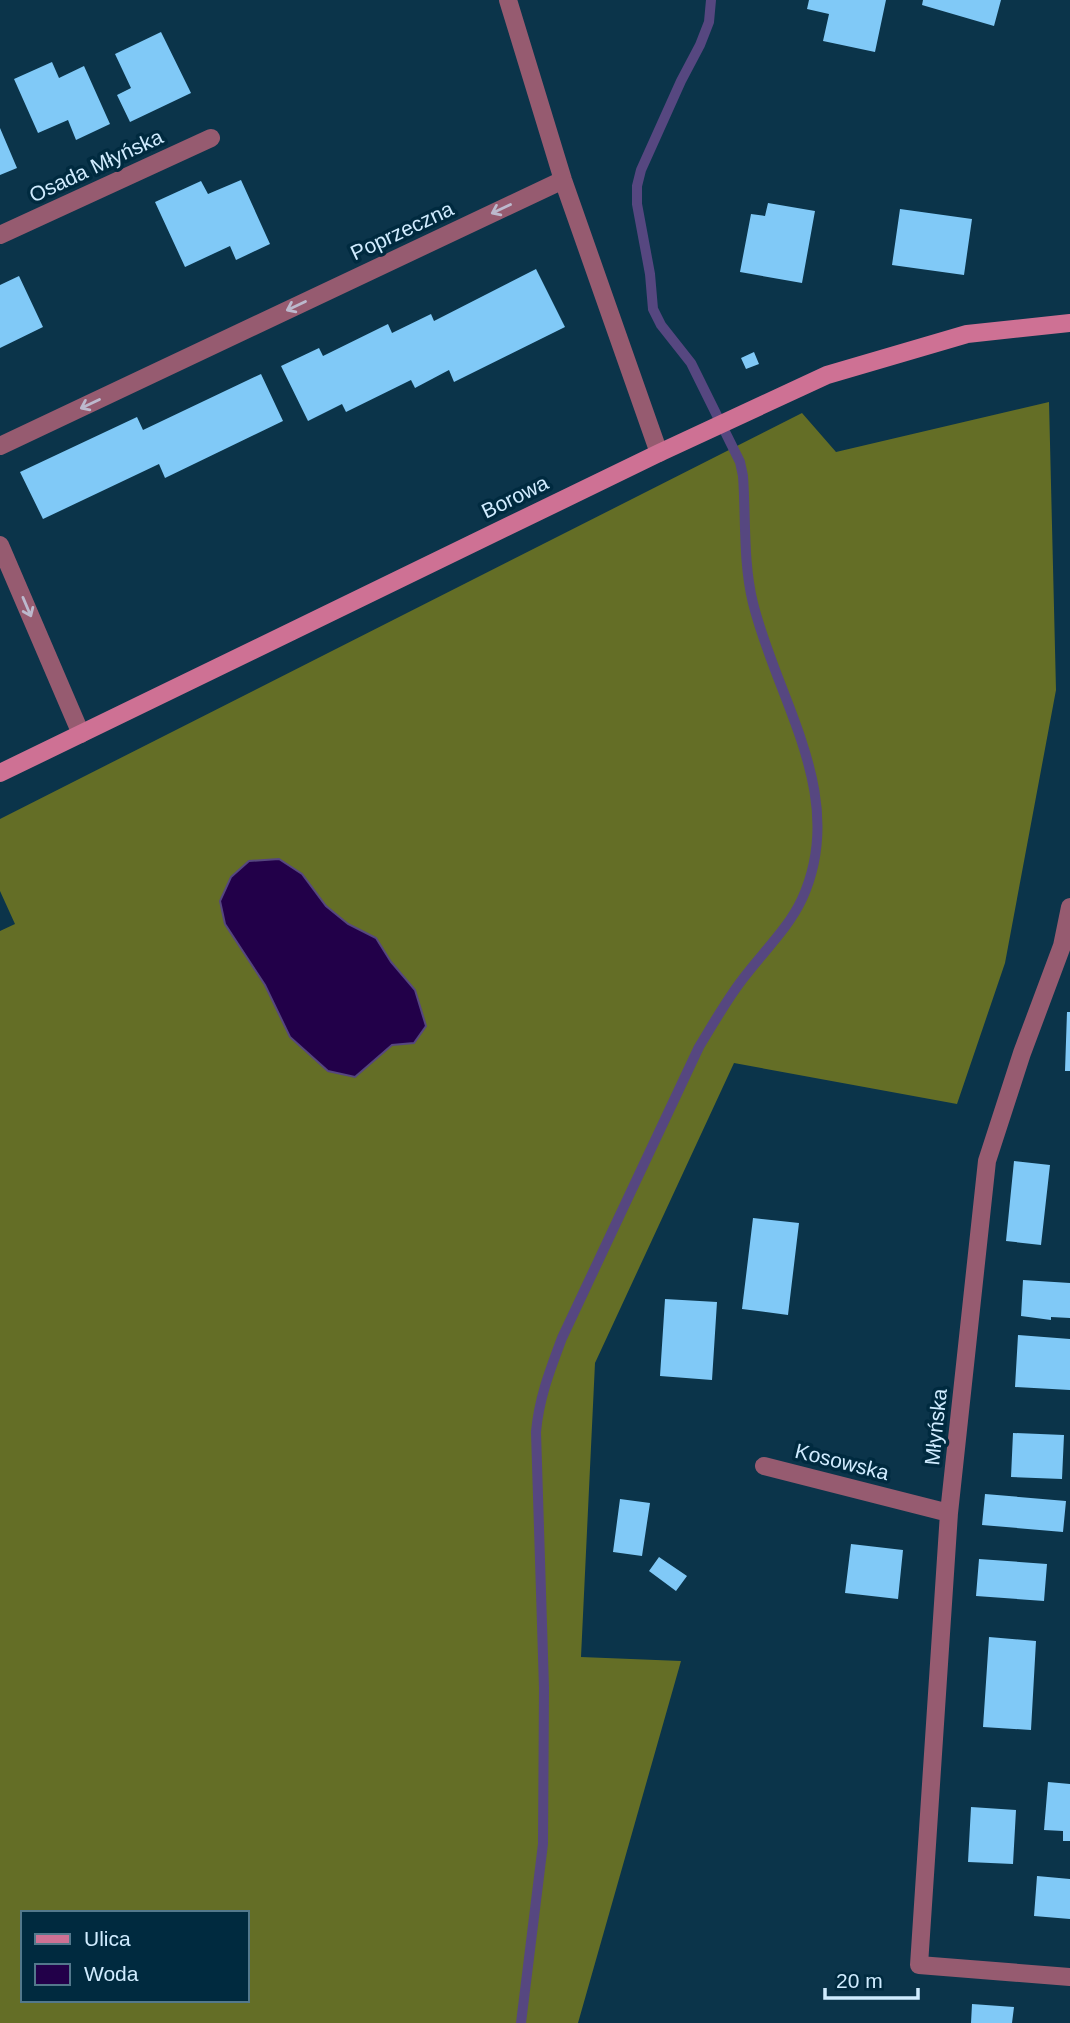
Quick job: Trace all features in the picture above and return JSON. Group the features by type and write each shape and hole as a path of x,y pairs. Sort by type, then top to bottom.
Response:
{"street":[{"path":"509,0 563,180 659,453"},
{"name":"Osada Młyńska","path":"0,235 211,138"},
{"name":"Poprzeczna","path":"0,446 563,180"},
{"name":"Borowa","path":"0,773 692,437 827,375 967,334 1070,323"},
{"path":"0,545 81,734"},
{"name":"Młyńska","path":"1070,907 1062,946 1022,1053 987,1161 950,1513 919,1965 1070,1977"},
{"name":"Kosowska","path":"764,1466 950,1513"}],"green space":[{"path":"1049,402 1056,690 1005,963 957,1104 734,1063 595,1363 581,1657 681,1661 578,2023 0,2023 0,931 15,924 0,891 0,819 802,413 836,452","holes":["302,874 326,906 348,924 376,938 391,962 415,990 414,1043 392,1045 355,1077 290,1037 265,985"]}],"water":[{"path":"279,859 302,874 326,906 348,924 376,938 391,962 415,990 426,1026 414,1043 392,1045 355,1077 328,1071 290,1037 265,985 225,924 220,901 231,877 249,861"}],"building":[{"path":"809,0 886,0 875,52 823,41 829,14 807,9"},
{"path":"923,0 1001,0 994,26 922,5"},
{"path":"161,32 191,93 130,122 117,95 131,88 115,54"},
{"path":"52,62 59,78 84,66 110,124 76,140 68,120 38,133 14,79"},
{"path":"0,128 17,168 0,175"},
{"path":"241,180 270,244 236,260 230,246 185,267 155,202 201,181 208,194"},
{"path":"768,203 815,211 802,283 740,272 751,214 765,216"},
{"path":"900,209 972,219 964,275 892,265"},
{"path":"536,269 565,327 454,382 449,370 415,388 411,380 346,412 342,404 308,421 281,366 319,348 323,356 388,324 392,333 431,314 434,321"},
{"path":"19,276 43,327 0,348 0,285"},
{"path":"754,352 759,364 746,369 741,358"},
{"path":"261,374 283,421 165,478 159,464 43,519 20,472 137,417 143,430"},
{"path":"1067,1012 1070,1012 1070,1071 1065,1071"},
{"path":"1014,1161 1050,1165 1041,1245 1006,1241"},
{"path":"753,1218 799,1223 788,1315 742,1309"},
{"path":"1023,1280 1070,1283 1070,1318 1051,1317 1051,1320 1021,1316"},
{"path":"665,1299 717,1302 712,1380 660,1376"},
{"path":"1018,1335 1070,1339 1070,1390 1015,1387"},
{"path":"1013,1433 1064,1435 1062,1479 1011,1477"},
{"path":"985,1494 1066,1501 1063,1532 982,1525"},
{"path":"620,1499 650,1503 642,1556 613,1552"},
{"path":"851,1544 903,1550 898,1599 845,1593"},
{"path":"659,1557 687,1576 676,1591 649,1571"},
{"path":"979,1559 1047,1564 1044,1601 976,1596"},
{"path":"989,1637 1036,1641 1031,1730 983,1727"},
{"path":"1048,1782 1070,1784 1070,1841 1063,1841 1063,1831 1044,1830"},
{"path":"971,1807 1016,1810 1013,1864 968,1862"},
{"path":"1037,1876 1070,1879 1070,1919 1034,1916"},
{"path":"972,2004 1014,2007 1012,2023 971,2023"}],"waterway":[{"path":"521,2023 543,1844 544,1688 536,1432 542,1396 562,1338 699,1047 736,988 782,931 802,899 814,861 818,823 804,749 753,603 746,556 743,476 740,462 691,363 661,325 653,309 650,274 637,204 637,186 641,170 700,45 709,22 711,0"}]}
